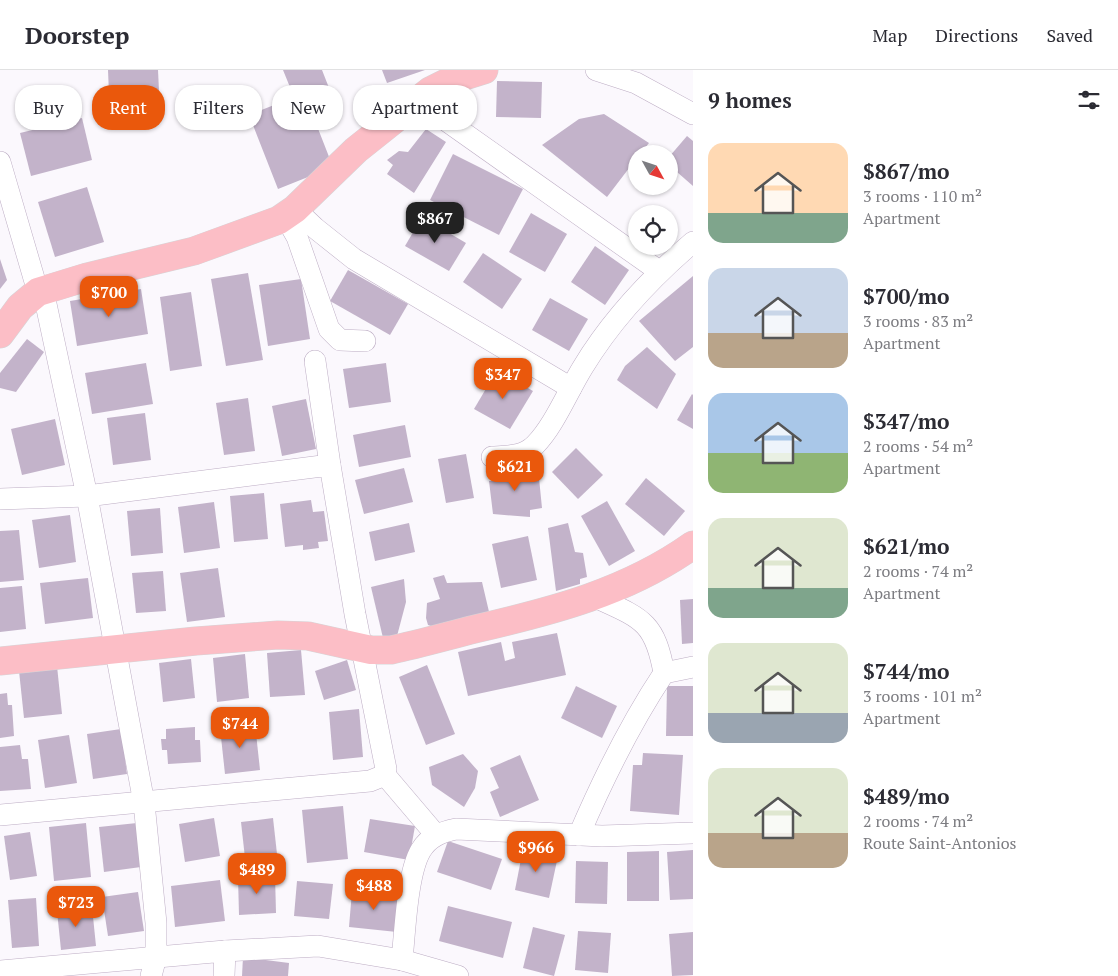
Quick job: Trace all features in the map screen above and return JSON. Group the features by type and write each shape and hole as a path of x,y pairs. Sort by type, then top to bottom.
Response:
{"main road":[{"path":"442,85 484,70"},
{"path":"0,334 20,307 41,291 87,276 194,251 263,227 290,212 356,150 380,130"},
{"path":"0,661 278,635 308,636 381,651 400,648 541,614 595,597 651,572 693,545"}],"street":[{"path":"596,70 636,83 693,114"},
{"path":"459,130 659,271"},
{"path":"0,162 41,291 87,496 144,803 153,890 154,966"},
{"path":"290,212 328,329 340,340 365,341"},
{"path":"290,212 354,259 571,388"},
{"path":"492,457 515,456 535,444 597,346 659,271 693,242"},
{"path":"315,361 330,465 361,648 386,762 385,775 436,835"},
{"path":"0,498 87,496 330,465"},
{"path":"595,597 629,612 643,622 655,636 664,673"},
{"path":"579,835 600,787 642,706 664,673 693,667"},
{"path":"0,815 370,781 385,775"},
{"path":"402,960 416,861 421,850 436,835 456,829 579,835 693,833"},
{"path":"0,972 154,966 225,951 318,946 402,960 458,976"},
{"path":"224,976 225,951"}],"building":[{"path":"108,70 158,70 159,85 109,85"},
{"path":"283,70 322,70 328,85 289,85"},
{"path":"382,70 425,70 387,83"},
{"path":"497,81 542,82 541,118 496,117"},
{"path":"272,106 272,130 319,130 333,167 278,189 255,130 262,130 262,110"},
{"path":"604,114 649,143 647,145 628,145 628,169 607,197 542,145 579,119"},
{"path":"82,118 92,160 31,176 20,133 32,130 82,130"},
{"path":"425,130 446,142 414,193 387,174 393,165 387,160 399,151 408,152"},
{"path":"687,136 693,141 693,186 678,173 678,146"},
{"path":"453,154 523,189 499,235 430,200"},
{"path":"87,187 104,242 55,257 38,202"},
{"path":"531,213 567,234 545,272 509,252"},
{"path":"422,217 466,243 449,271 405,246"},
{"path":"595,246 629,270 605,305 571,282"},
{"path":"483,253 522,279 502,309 463,282"},
{"path":"0,259 7,280 0,289"},
{"path":"348,270 408,304 390,335 330,301"},
{"path":"248,273 263,360 226,366 211,279"},
{"path":"693,276 693,347 675,361 639,321"},
{"path":"301,279 310,339 268,346 259,285"},
{"path":"141,289 148,334 77,346 70,301"},
{"path":"191,292 202,366 170,371 160,297"},
{"path":"550,298 588,319 569,351 532,330"},
{"path":"27,339 44,352 16,392 0,388 0,373"},
{"path":"647,347 676,374 657,409 617,380 625,366"},
{"path":"146,363 153,404 92,414 85,373"},
{"path":"386,363 391,402 349,408 343,369"},
{"path":"497,370 533,391 510,429 474,409"},
{"path":"693,395 693,429 677,420"},
{"path":"248,398 255,451 224,455 216,403"},
{"path":"306,399 316,449 282,456 272,406"},
{"path":"145,413 151,460 113,465 107,418"},
{"path":"55,419 65,465 22,475 11,429"},
{"path":"405,425 411,457 359,467 353,435"},
{"path":"576,448 603,475 578,499 552,472"},
{"path":"466,454 474,498 446,503 438,459"},
{"path":"404,468 413,502 364,514 355,480"},
{"path":"524,468 524,471 534,471 534,475 539,478 542,508 530,510 530,517 493,514 489,481 495,481 494,469"},
{"path":"646,478 685,511 664,536 625,504"},
{"path":"264,493 268,539 234,542 230,496"},
{"path":"311,500 313,512 324,511 328,541 318,542 319,548 303,550 303,545 285,547 280,504"},
{"path":"607,501 635,551 609,566 581,516"},
{"path":"214,502 220,548 184,553 178,507"},
{"path":"160,508 163,553 131,556 127,511"},
{"path":"70,515 76,562 39,568 32,520"},
{"path":"409,523 415,552 375,561 369,532"},
{"path":"568,523 575,552 583,553 587,577 580,579 580,584 556,591 548,528"},
{"path":"19,530 24,580 0,582 0,531"},
{"path":"528,536 537,580 501,588 492,544"},
{"path":"218,568 225,617 187,622 180,573"},
{"path":"163,571 166,611 136,613 132,573"},
{"path":"444,575 447,583 482,582 490,616 434,627 428,625 426,618 427,603 440,599 433,578"},
{"path":"88,578 93,618 45,624 40,583"},
{"path":"404,579 406,602 397,636 383,638 371,587"},
{"path":"22,586 26,629 0,632 0,588"},
{"path":"693,599 693,643 682,644 680,600"},
{"path":"557,633 566,675 468,696 458,652 501,642 505,661 515,658 512,642"},
{"path":"301,650 305,695 270,697 267,653"},
{"path":"245,654 249,698 217,702 213,658"},
{"path":"191,659 195,698 163,702 159,663"},
{"path":"347,660 356,690 324,700 315,671"},
{"path":"427,665 455,734 426,745 399,677"},
{"path":"57,666 62,714 24,718 19,671"},
{"path":"576,686 617,706 602,738 561,718"},
{"path":"667,686 693,686 693,736 666,736"},
{"path":"7,693 8,705 12,705 14,736 0,738 0,694"},
{"path":"359,709 363,757 333,760 329,712"},
{"path":"255,724 260,770 225,774 220,728"},
{"path":"195,727 195,740 200,740 201,762 168,764 167,750 162,750 161,739 166,739 166,729"},
{"path":"121,729 127,774 93,779 87,734"},
{"path":"69,735 77,783 45,788 38,740"},
{"path":"20,745 22,759 28,759 31,789 0,791 0,747"},
{"path":"643,753 683,755 679,815 630,811 633,765 642,765"},
{"path":"463,754 478,771 475,788 464,807 432,785 429,767"},
{"path":"520,755 539,800 500,817 490,792 499,788 490,768"},
{"path":"343,806 348,859 307,863 302,810"},
{"path":"214,818 220,856 185,862 179,824"},
{"path":"273,818 278,863 246,867 241,822"},
{"path":"370,819 415,826 409,860 364,852"},
{"path":"86,823 91,877 54,881 49,827"},
{"path":"137,823 141,867 104,872 99,827"},
{"path":"30,832 37,876 10,880 4,836"},
{"path":"448,841 502,859 491,890 437,872"},
{"path":"523,849 558,856 549,898 515,890"},
{"path":"693,850 693,899 670,900 667,852"},
{"path":"659,851 659,901 627,901 627,852"},
{"path":"576,861 608,862 607,904 575,903"},
{"path":"275,875 276,913 239,915 238,877"},
{"path":"220,880 225,921 175,927 171,886"},
{"path":"297,881 333,884 329,919 294,916"},
{"path":"352,891 400,896 397,932 349,927"},
{"path":"138,892 144,931 108,936 102,897"},
{"path":"36,898 39,946 12,948 8,900"},
{"path":"448,906 512,922 503,958 439,941"},
{"path":"92,907 96,946 61,950 57,911"},
{"path":"533,927 565,935 554,976 523,968"},
{"path":"578,931 611,933 608,973 575,970"},
{"path":"693,932 693,975 672,976 669,934"},
{"path":"243,957 289,963 288,976 242,976"}]}
